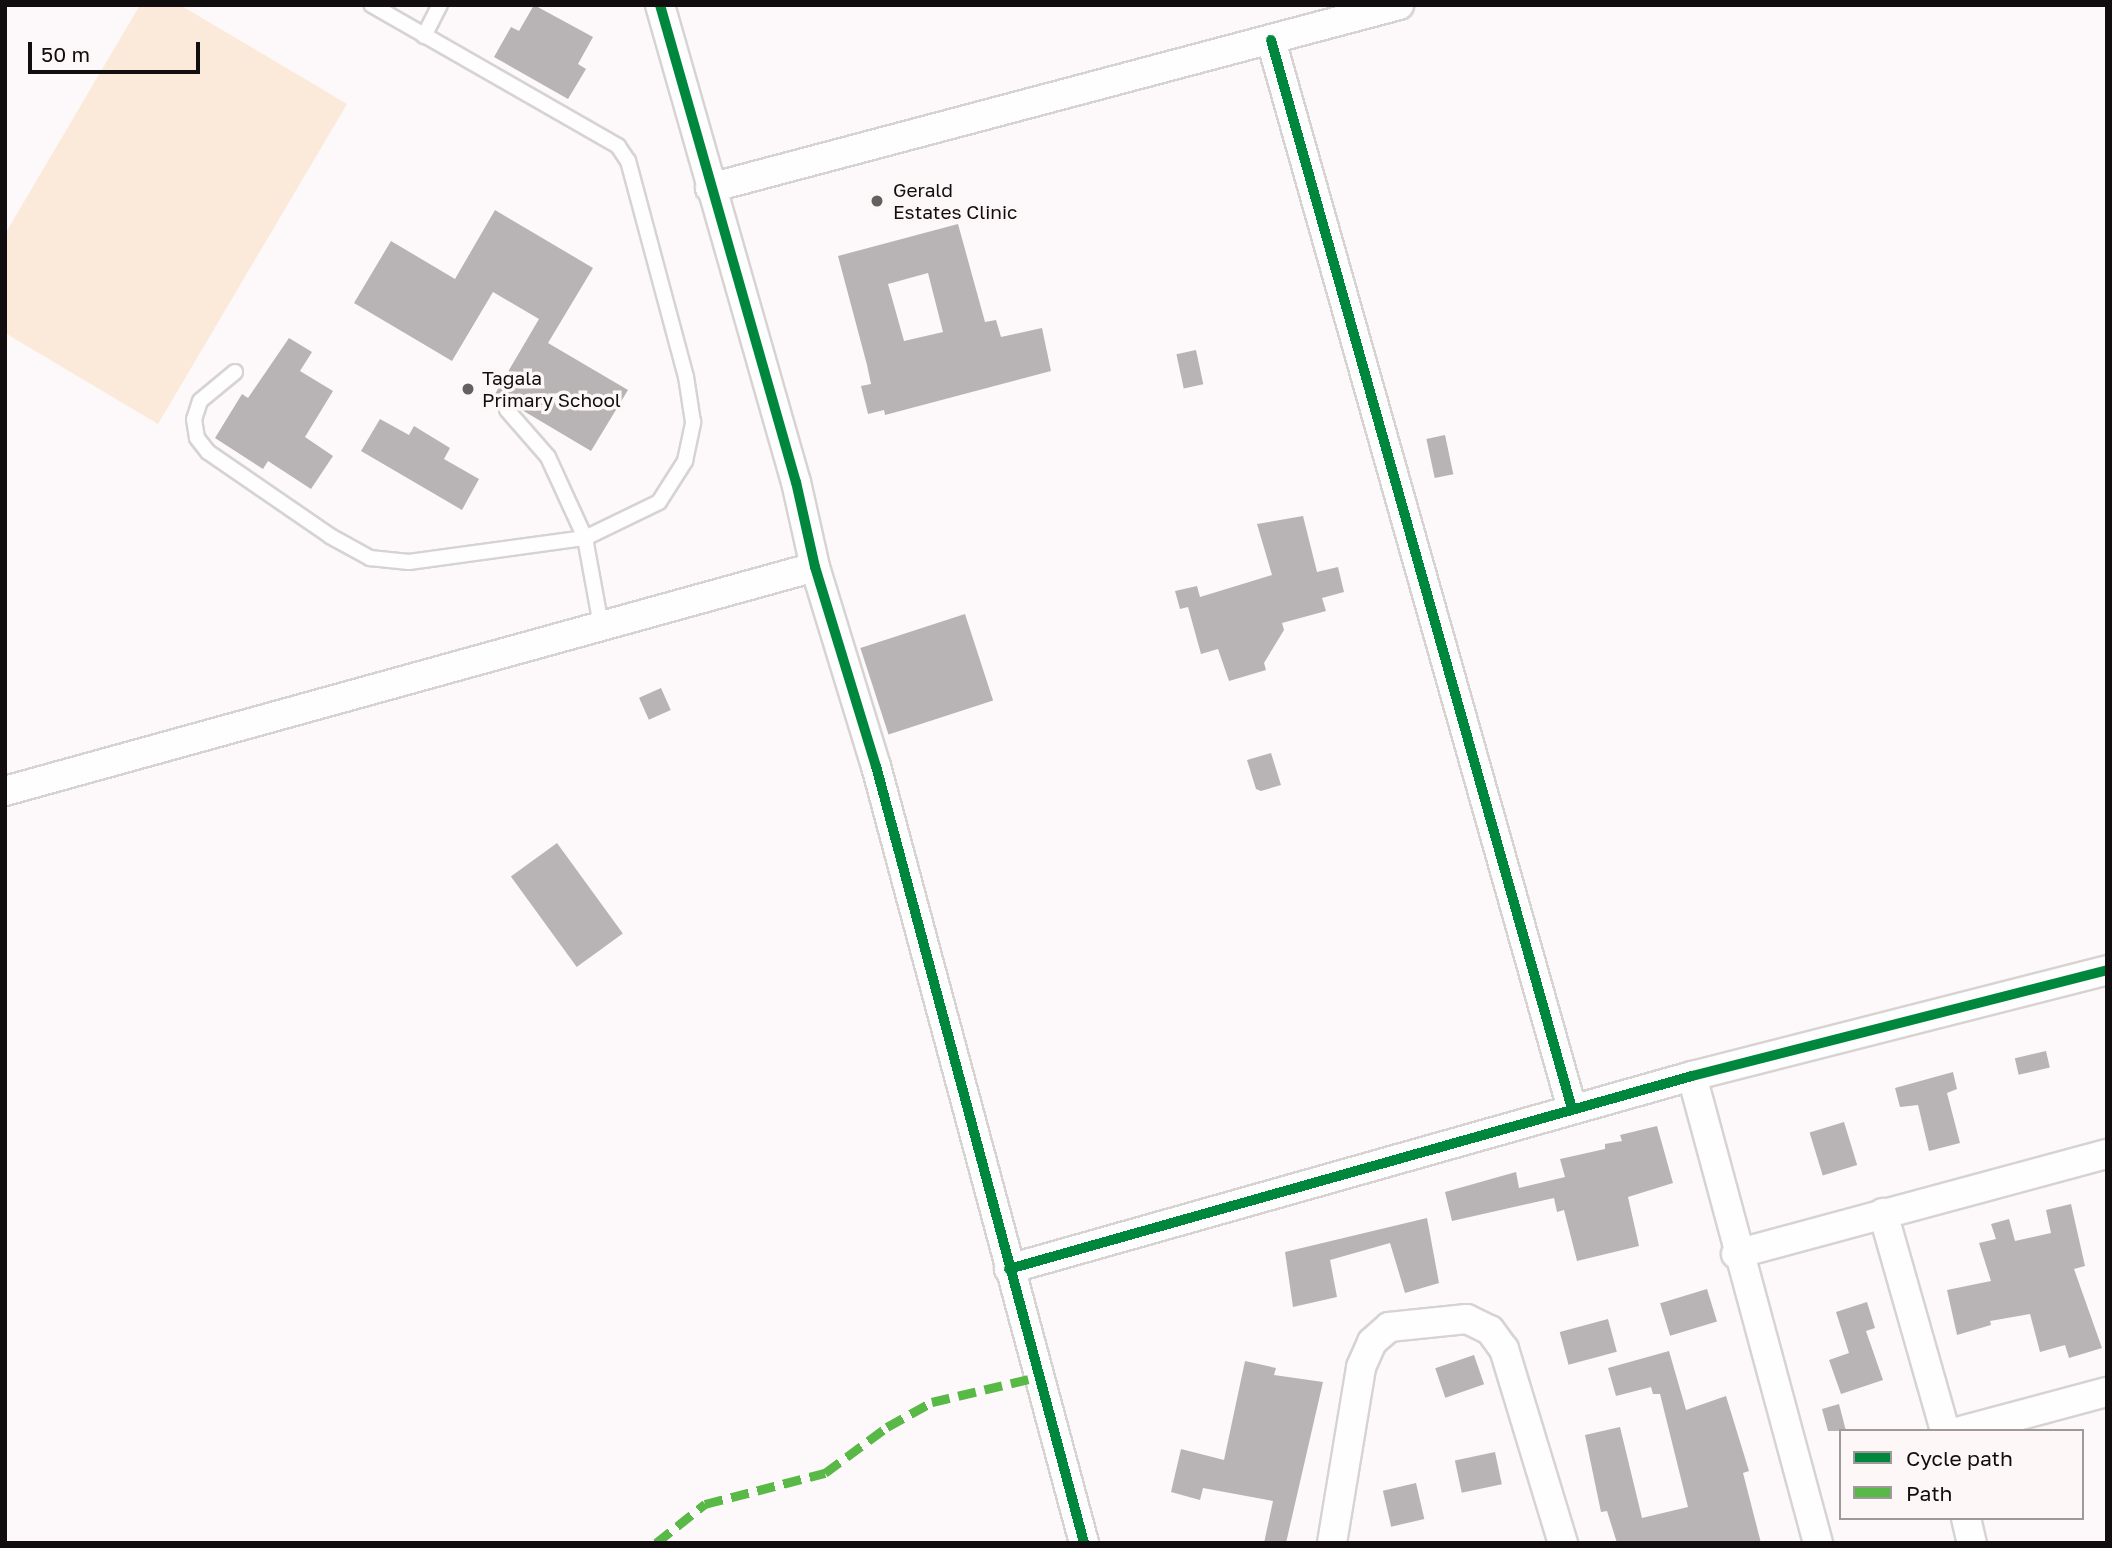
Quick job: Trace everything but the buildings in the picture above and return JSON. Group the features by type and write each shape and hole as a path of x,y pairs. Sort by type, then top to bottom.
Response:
{"street":[{"path":"660,5 796,482 815,567 876,765 1084,1543"},
{"path":"710,188 1399,5"},
{"path":"1271,40 1572,1110"},
{"path":"5,791 815,567"},
{"path":"1009,1269 1692,1076 2107,970"},
{"path":"1692,1076 1737,1254 1818,1543"},
{"path":"1737,1254 2107,1154"},
{"path":"1883,1213 1944,1429"},
{"path":"1332,1543 1361,1367 1372,1342 1389,1327 1467,1319 1490,1330 1504,1349 1563,1543"},
{"path":"1968,1429 2107,1392"},
{"path":"1966,1520 1972,1543"}],"lane":[{"path":"235,372 200,401 194,419 197,438 208,452 330,536 370,558 409,562 585,538 659,502 685,461 693,422 686,377 628,161 605,136 372,5"},
{"path":"424,36 440,5"},
{"path":"507,411 548,457 585,538 601,625"}],"shaded area":[{"path":"140,5 180,5 347,104 158,424 5,333 5,234"}],"marked path":[{"path":"656,1543 705,1504 825,1473 887,1427 932,1402 1038,1377"}],"cycle path":[{"path":"660,5 796,482 815,567 876,766 1084,1543"},
{"path":"1271,40 1572,1109"},
{"path":"1009,1269 1692,1076 2107,970"}],"place":[{"name":"Gerald Estates Clinic","path":"877,201"},
{"name":"Tagala Primary School","path":"468,389"}]}
